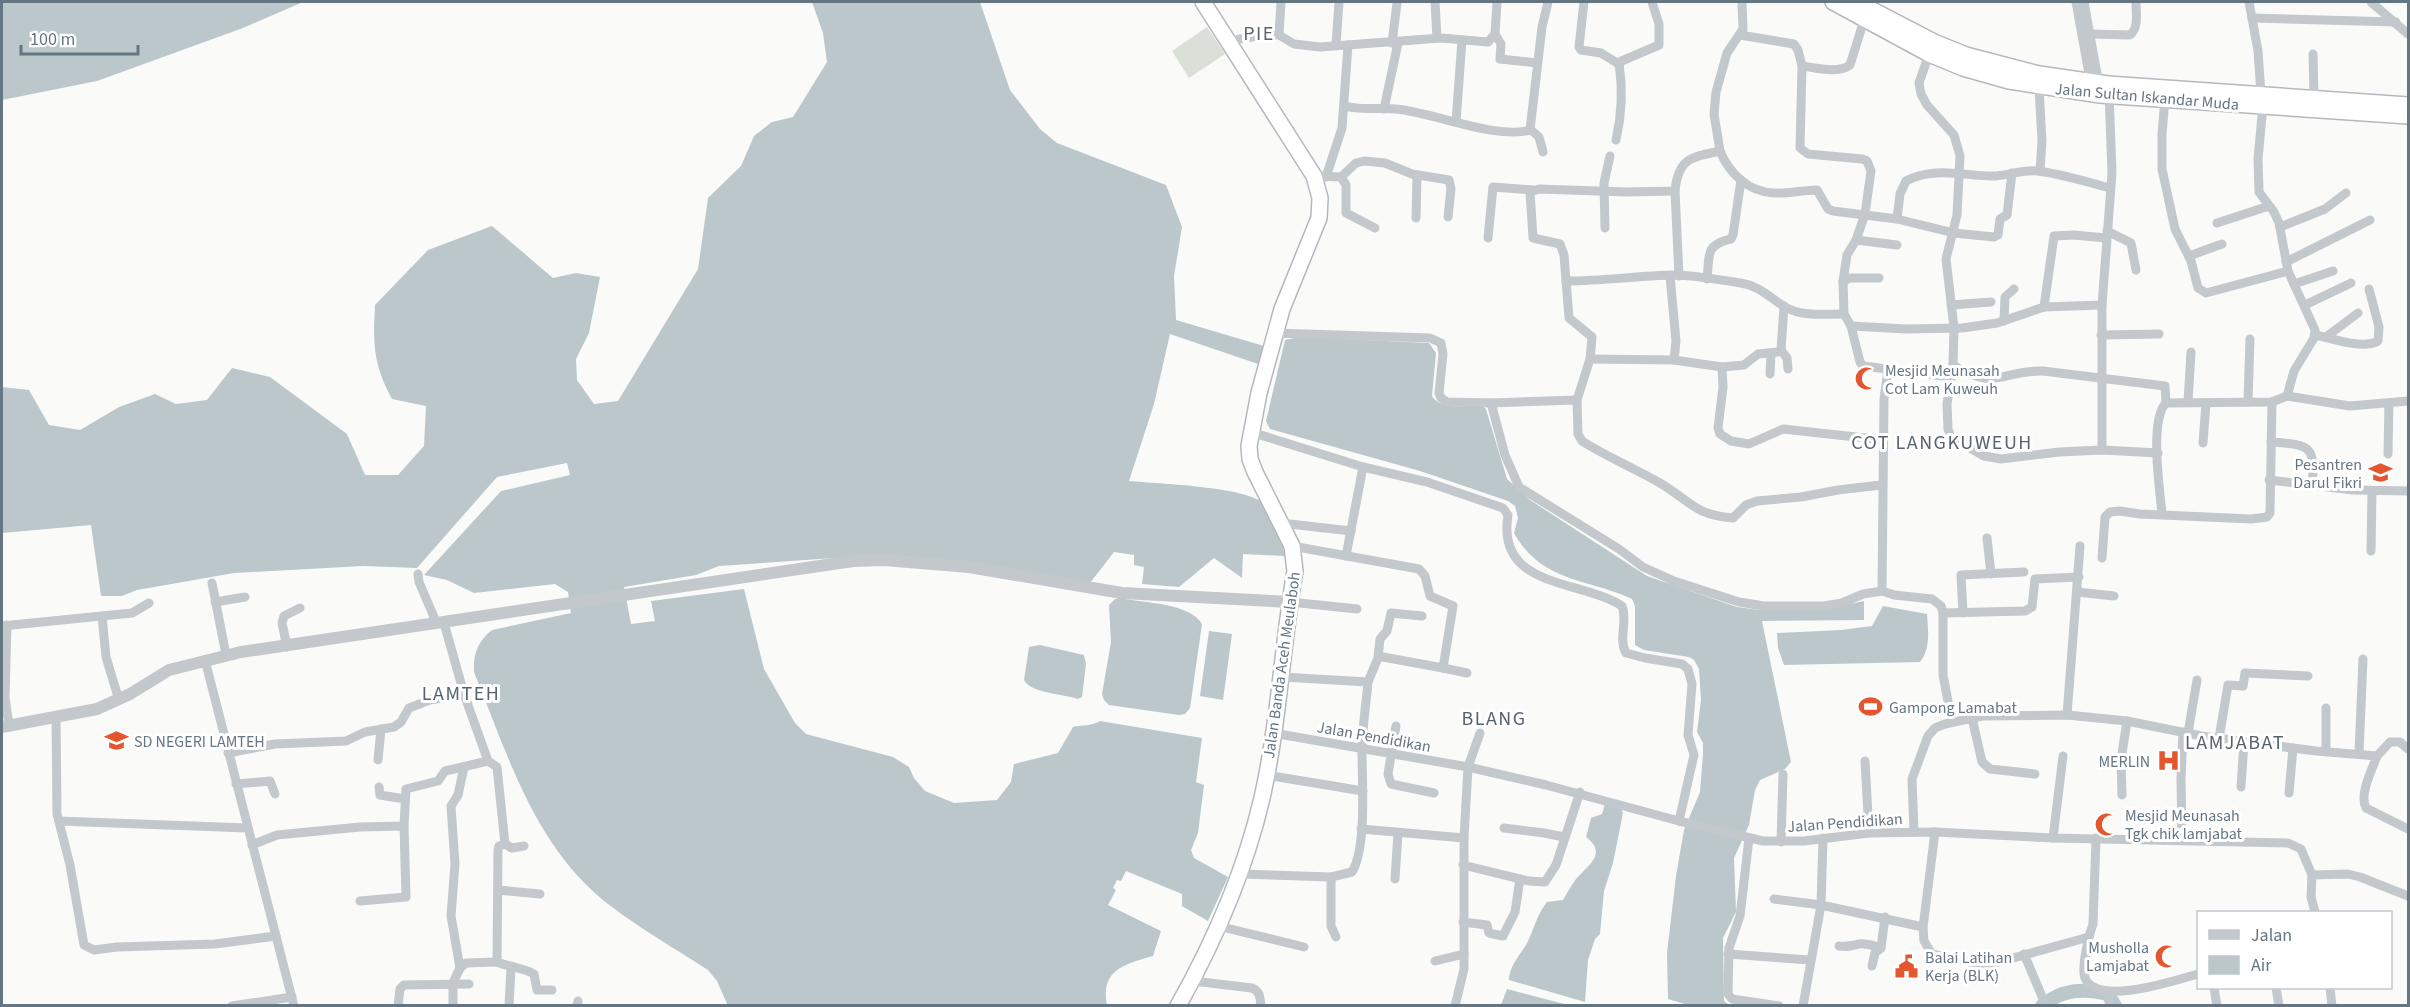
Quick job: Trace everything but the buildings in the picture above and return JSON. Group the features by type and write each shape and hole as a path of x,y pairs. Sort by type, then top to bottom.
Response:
{"highway":[{"name":"Jalan Banda Aceh Meulaboh","path":"1178,1005 1193,981 1240,874 1257,819 1266,775 1282,677 1295,571 1292,546 1250,459 1251,432 1282,309 1319,218 1320,198 1320,177 1228,44 1203,2"},
{"name":"Jalan Sultan Iskandar Muda","path":"1833,2 1929,54 1985,75 2039,87 2262,99 2409,116"},
{"name":"Jalan Sultan Iskandar Muda","path":"1857,2 1934,42 1966,55 2100,89 2165,99 2314,97 2409,105"}],"street":[{"path":"1279,35 1281,2"},
{"path":"1336,45 1339,2"},
{"path":"1435,2 1437,38"},
{"path":"1497,2 1496,34 1501,44 1500,59 1537,63"},
{"path":"1530,129 1537,63 1548,2"},
{"path":"1584,2 1579,46 1581,50 1601,53 1619,63"},
{"path":"1619,63 1659,45 1659,24 1652,2"},
{"path":"1742,2 1743,27 1727,53 1716,92 1714,114 1720,151 1732,174 1740,180 1771,193 1817,190 1830,210 1851,215 1865,214 1954,233 1997,237 2000,219 2007,215 2012,173"},
{"path":"2076,2 2100,89"},
{"path":"2084,2 2112,172 2102,305 2102,450"},
{"path":"2090,34 2130,35 2133,33 2136,29 2136,2"},
{"path":"2249,2 2258,51 2262,99 2257,178 2259,192 2270,206 2280,227 2287,266 2314,326 2315,335 2294,371 2287,396"},
{"path":"2371,2 2409,34"},
{"path":"1384,109 1395,43 1397,3"},
{"path":"2252,18 2396,22"},
{"path":"1802,66 1847,68 1850,65 1864,20"},
{"path":"1228,44 1250,36 1279,35 1294,44 1307,47 1395,43 1437,38 1488,42 1496,34"},
{"path":"1740,34 1794,44 1798,50 1802,66 1800,148 1808,154 1867,161 1870,171 1865,214 1856,240 1847,255 1843,281 1844,314 1851,326 1860,362 1863,366 1951,377"},
{"path":"1456,122 1462,40"},
{"path":"1348,45 1342,128 1320,177 1341,177 1356,163 1364,161 1385,163 1417,175 1449,180 1451,189 1448,217"},
{"path":"1929,54 1919,82 1921,94 1954,135 1960,156 1957,215 1946,259 1954,328 1953,365 1947,404 1948,429 1951,437 1984,456 2001,459 2059,452 2102,450 2158,453"},
{"path":"2313,54 2314,97"},
{"path":"1616,140 1622,104 1619,63"},
{"path":"2039,87 2042,141 2040,171"},
{"path":"2165,99 2162,169 2175,229 2189,256 2198,288 2202,292 2287,266 2370,220"},
{"path":"1344,106 1358,109 1415,111 1456,122 1517,132 1530,129"},
{"path":"1530,129 1539,137 1543,152"},
{"path":"1674,360 1676,179 1684,162 1690,158 1720,151"},
{"path":"1605,228 1605,191 1610,156"},
{"path":"1897,219 1900,194 1906,181 1916,176 1938,172 1995,176 2026,170 2040,171 2110,188"},
{"path":"1416,218 1417,175"},
{"path":"1341,177 1346,185 1346,213 1375,228"},
{"path":"1707,279 1712,247 1717,242 1731,239 1733,235 1740,180"},
{"path":"1488,238 1493,187 1533,190 1675,191"},
{"path":"1533,190 1530,192 1529,199 1533,238 1560,244 1564,255 1569,318 1593,337 1590,359 1578,400 1578,434 1582,441 1660,483 1695,509 1722,517 1733,518 1746,505 1757,501 1881,485"},
{"path":"2280,227 2325,209 2346,193"},
{"path":"2217,223 2270,206"},
{"path":"2044,307 2054,236 2106,234 2131,243 2136,270"},
{"path":"1856,240 1897,245"},
{"path":"2189,256 2222,244"},
{"path":"2294,284 2334,271"},
{"path":"1566,281 1675,276 1707,279 1751,285 1766,292 1784,306 1809,314 1844,314"},
{"path":"1843,281 1856,277 1879,278"},
{"path":"2305,306 2352,284"},
{"path":"2004,321 2005,297 2014,289"},
{"path":"2315,335 2361,344 2373,344 2378,341 2379,327 2369,289"},
{"path":"1951,305 1991,302"},
{"path":"1851,326 1906,329 1954,328 2004,321 2044,307 2102,305"},
{"path":"1770,374 1784,306"},
{"path":"2326,337 2358,314"},
{"path":"1275,333 1430,338 1441,343 1443,354 1439,393 1441,398 1447,402 1578,400"},
{"path":"2101,335 2159,334"},
{"path":"2248,402 2250,339"},
{"path":"1590,359 1674,360 1722,367 1744,365 1758,354 1776,351 1787,358 1788,369"},
{"path":"2188,402 2191,352"},
{"path":"1953,365 1970,375 1983,379 2002,378 2034,370 2165,386 2166,403 2160,414 2158,453 2162,514"},
{"path":"1722,367 1718,428 1720,435 1731,441 1749,444 1783,429 1883,440"},
{"path":"1882,591 1881,485 1884,399 1888,369"},
{"path":"2166,403 2272,402 2287,396 2341,406 2409,401"},
{"path":"2102,558 2104,517 2110,512 2265,518 2270,513 2272,402"},
{"path":"1491,403 1505,455 1519,488 1619,549 1643,567 1697,589 1739,602 1764,606 1824,606 1842,603 1863,594 1882,591 1932,599 1941,606 1943,613 1943,675 1952,722"},
{"path":"2203,443 2206,403"},
{"path":"2388,454 2389,403"},
{"path":"1251,432 1363,466 1427,482 1503,508 1508,515 1506,528 1509,547 1524,566 1550,581 1622,606 1625,619 1623,646 1626,653 1685,666 1690,675 1692,684 1688,735 1695,755 1681,821"},
{"path":"2271,442 2297,444 2310,451 2314,458 2312,485"},
{"path":"1346,556 1363,466"},
{"path":"2269,480 2373,491 2409,491"},
{"path":"2371,551 2373,491"},
{"path":"1281,523 1351,531"},
{"path":"1987,538 1991,574"},
{"path":"1292,546 1419,569 1425,576 1430,596 1453,606 1443,668"},
{"path":"2067,715 2080,546"},
{"path":"148,603 132,613 4,626 5,726 97,709 119,700 169,670 226,655 853,561 884,560 969,567 1105,591 1290,602 1357,609"},
{"path":"1963,613 1960,575 2024,572"},
{"path":"418,574 419,582 441,624 488,760 498,771 505,844"},
{"path":"1943,613 2025,611 2031,607 2035,579 2079,577"},
{"path":"212,583 226,655"},
{"path":"2077,592 2114,596"},
{"path":"215,602 245,597"},
{"path":"287,647 282,623 284,616 300,608"},
{"path":"1240,874 1331,877 1352,872 1356,866 1361,829 1362,750 1368,682 1378,658 1380,639 1387,631 1391,613 1422,616"},
{"path":"102,616 106,657 119,700"},
{"path":"1378,658 1383,657 1467,673"},
{"path":"2359,753 2363,659"},
{"path":"205,660 293,1001 232,1005"},
{"path":"2219,738 2228,685 2243,687 2245,673 2308,676"},
{"path":"1282,677 1368,682"},
{"path":"2182,840 2181,779 2186,733 2197,680"},
{"path":"228,753 275,744 346,741 365,732 394,727 401,722 409,708 430,700 464,694"},
{"path":"2326,708 2326,751"},
{"path":"1914,832 1912,779 1928,736 1935,728 1972,718 2067,715 2127,722 2244,742 2377,756"},
{"path":"56,716 59,821 70,865 82,940 88,949 215,944 276,936"},
{"path":"1972,718 1982,762 1986,766 1990,769 2035,774"},
{"path":"2122,795 2121,760 2127,722"},
{"path":"1396,726 1388,774 1391,784 1434,793"},
{"path":"378,760 381,729"},
{"name":"Jalan Pendidikan","path":"1273,733 1468,767 1580,792 1749,838 1781,842 1869,833 1935,832 2053,838 2294,844 2301,849 2312,875"},
{"path":"1455,1005 1463,980 1463,865 1468,767 1480,733"},
{"path":"2241,787 2244,742"},
{"path":"2409,749 2400,742 2390,742 2377,756 2364,796 2366,808 2409,829"},
{"path":"2289,793 2293,748"},
{"path":"2053,838 2063,756"},
{"path":"360,901 406,897 405,790 408,787 438,781 445,771 464,768 488,760"},
{"path":"1865,760 1869,833"},
{"path":"460,968 452,916 454,864 451,806 458,795 464,768"},
{"path":"1781,842 1783,774"},
{"path":"1266,775 1363,791"},
{"path":"236,784 270,781 274,794"},
{"path":"379,787 380,795 405,799"},
{"path":"1463,865 1520,879 1545,882 1556,865 1580,792"},
{"path":"59,821 247,828"},
{"path":"252,845 277,835 360,827 404,826"},
{"path":"1503,828 1544,832 1564,837"},
{"path":"1361,829 1464,838"},
{"path":"1935,832 1925,895 1923,927 1924,941 1932,954 1979,964 1995,963 2089,937"},
{"path":"1395,879 1398,833"},
{"path":"1749,838 1742,908 1730,939 1728,954 1729,997 1779,1005"},
{"path":"1803,1005 1821,905 1823,838"},
{"path":"2096,838 2093,924 2084,974 2086,980 2109,998 2124,992 2197,974"},
{"path":"497,962 498,850 499,846 505,844 512,848 524,846"},
{"path":"2315,911 2311,897 2312,875 2348,874 2409,896"},
{"path":"1331,877 1331,926 1336,937"},
{"path":"1463,922 1487,925 1489,933 1503,936 1515,912 1520,879"},
{"path":"498,890 540,894"},
{"path":"1774,899 1885,917 1923,927"},
{"path":"1872,966 1875,953 1881,948 1885,917"},
{"path":"1218,926 1304,947"},
{"path":"1839,946 1852,948 1859,944 1866,944 1881,948"},
{"path":"1435,961 1464,954"},
{"path":"1728,954 1810,960"},
{"path":"2024,954 2045,1003"},
{"path":"453,1005 453,983 460,968 466,963 497,962 511,968 526,970 534,974 537,990 552,990"},
{"path":"509,1005 511,968"},
{"path":"1193,981 1252,988 1260,995 1261,1005"},
{"path":"398,1005 400,989 404,985 469,984"},
{"path":"2214,989 2217,1005"},
{"path":"2276,989 2278,1005"},
{"path":"2330,989 2332,1005"}],"shaded area":[{"path":"1207,27 1225,54 1189,78 1172,51"}],"water":[{"path":"2,2 303,2 243,28 97,81 2,100"},
{"path":"812,2 980,2 1010,90 1040,129 1057,143 1166,185 1182,227 1174,276 1176,320 1264,346 1258,364 1170,334 1154,404 1129,481 1222,490 1256,499 1266,505 1274,516 1285,556 1243,554 1242,578 1214,558 1179,587 1142,584 1144,567 1134,565 1134,555 1114,552 1090,583 849,557 719,566 696,575 624,587 631,624 655,621 651,601 744,589 764,669 795,723 806,734 893,757 909,767 914,778 925,791 954,803 997,800 1011,782 1014,764 1058,753 1073,727 1100,721 1202,738 1196,782 1204,785 1198,833 1191,850 1194,858 1228,877 1208,921 1182,906 1182,894 1126,871 1121,881 1117,880 1113,888 1116,890 1108,905 1161,931 1153,956 1124,966 1111,976 1107,984 1107,1005 728,1006 717,981 708,970 612,907 586,884 563,858 527,800 499,736 474,672 477,648 492,630 571,613 568,592 555,584 474,593 447,580 424,575 417,568 363,566 234,573 137,590 122,596 101,596 91,525 2,533 2,387 29,390 49,425 80,430 119,407 155,394 176,404 207,400 232,368 270,377 347,434 365,475 398,475 424,446 426,406 392,399 381,375 376,353 375,305 428,250 492,226 553,278 576,273 600,277 589,333 576,359 577,380 594,404 618,401 698,269 708,198 741,166 754,136 772,122 793,117 827,62 823,33"},
{"path":"1299,337 1429,343 1436,353 1432,396 1447,405 1482,406 1486,409 1507,479 1530,500 1647,576 1737,607 1760,610 1827,609 1864,601 1864,620 1762,621 1791,762 1785,769 1760,780 1755,790 1749,825 1734,858 1736,912 1723,938 1724,1001 1729,1005 1688,1005 1668,999 1667,953 1676,876 1684,830 1700,792 1703,754 1703,743 1697,732 1701,700 1699,669 1694,660 1689,657 1644,650 1635,645 1635,606 1632,599 1566,577 1538,561 1525,549 1514,533 1518,518 1515,506 1508,501 1420,471 1270,429 1266,421 1285,340"},
{"path":"1115,599 1177,608 1196,617 1202,624 1190,708 1185,714 1109,705 1104,700 1102,694 1111,642 1109,605"},
{"path":"1883,606 1927,614 1927,645 1920,662 1784,665 1778,648 1777,633 1872,626"},
{"path":"1209,631 1232,634 1223,700 1200,696"},
{"path":"1040,645 1084,655 1086,664 1082,697 1078,699 1048,692 1027,684 1024,680 1029,647"},
{"path":"1605,804 1621,809 1623,813 1613,863 1604,891 1600,934 1595,939 1588,960 1585,1002 1509,980 1513,966 1526,945 1543,907 1547,902 1563,900 1576,879 1594,859 1595,849 1586,837 1591,818 1602,814"},
{"path":"1507,989 1568,1005 1501,1005"}],"pier":[{"path":"567,463 570,475 501,491 424,575 417,568 497,477"}],"waterway":[{"path":"2042,1006 2057,996 2074,991 2108,994 2115,1006"}],"place":[{"name":"Mesjid Meunasah Cot Lam Kuweuh","path":"1867,379"},
{"name":"Pesantren Darul Fikri","path":"2380,473"},
{"name":"Gampong Lamabat","path":"1871,707"},
{"name":"SD NEGERI LAMTEH","path":"116,741"},
{"name":"MERLIN","path":"2168,761"},
{"name":"Mesjid Meunasah Tgk chik lamjabat","path":"2107,824"},
{"name":"Musholla Lamjabat","path":"2167,956"},
{"name":"Balai Latihan Kerja (BLK)","path":"1907,966"}],"district":[{"name":"PIE","path":"1259,33"},
{"name":"COT LANGKUWEUH","path":"1942,442"},
{"name":"LAMTEH","path":"461,693"},
{"name":"BLANG","path":"1494,718"},
{"name":"LAMJABAT","path":"2235,742"}]}
